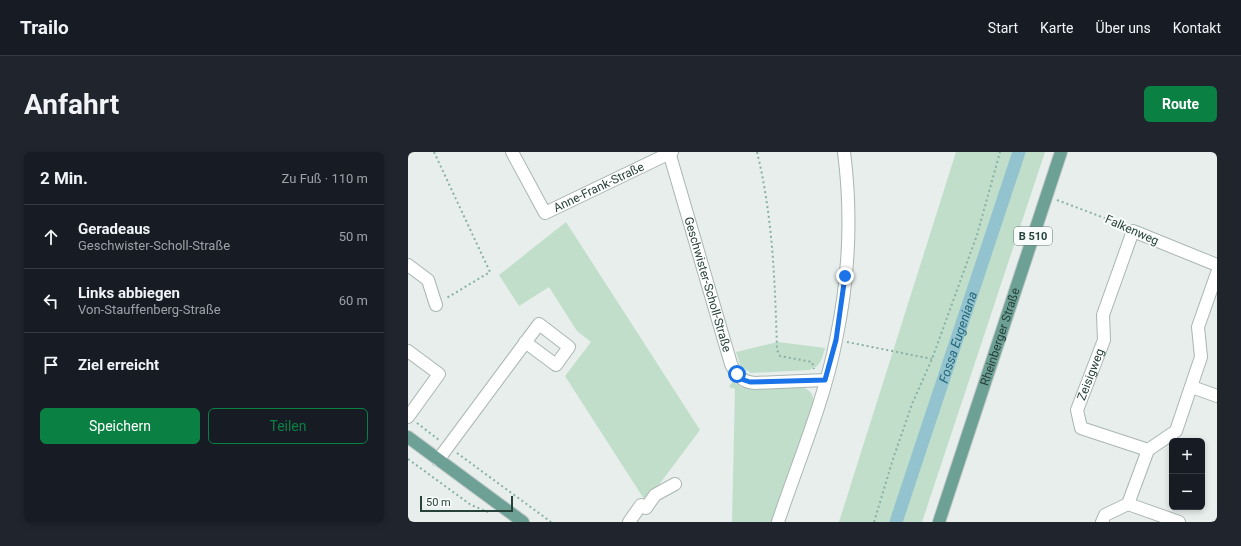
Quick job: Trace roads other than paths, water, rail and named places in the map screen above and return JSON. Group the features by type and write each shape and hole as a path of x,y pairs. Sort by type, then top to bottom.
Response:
{"main road":[{"name":"Rheinberger Straße","path":"939,522 1062,152"},
{"path":"408,437 522,522"}],"street":[{"name":"Anne-Frank-Straße","path":"512,152 545,213 670,152"},
{"name":"Geschwister-Scholl-Straße","path":"670,152 734,370 741,379 750,382 822,380"},
{"path":"778,522 836,340 842,307 848,244 849,212 844,152"},
{"name":"Falkenweg","path":"1133,231 1217,265"},
{"name":"Zeisigweg","path":"1133,231 1103,315 1104,340 1077,410 1081,428 1148,450"},
{"path":"408,265 428,280 436,305"},
{"path":"1102,522 1105,515 1128,504 1148,450 1176,431 1201,357 1198,327 1217,272"},
{"path":"438,460 525,342"},
{"path":"408,351 439,374 408,417"},
{"path":"1192,387 1217,396"},
{"path":"629,522 641,505 646,508 655,495 675,484"},
{"path":"1128,504 1179,522"}],"waterway":[{"name":"Fossa Eugeniana","path":"896,522 1019,152"}]}
